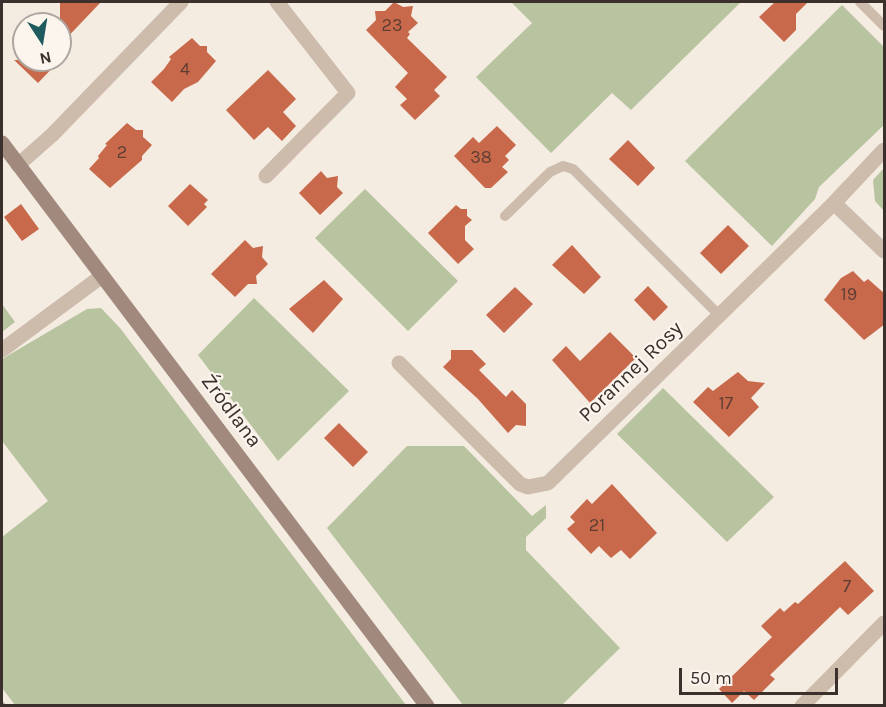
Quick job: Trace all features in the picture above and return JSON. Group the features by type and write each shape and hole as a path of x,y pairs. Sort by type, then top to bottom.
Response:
{"main road":[{"name":"Źródlana","path":"2,143 427,705"}],"street":[{"path":"18,165 52,135 181,2"},
{"path":"266,176 348,93 278,2"},
{"name":"Porannej Rosy","path":"399,363 520,484 539,486 548,483 834,203 885,150"},
{"path":"834,203 885,251"},
{"path":"2,351 102,276"},
{"path":"802,705 885,623"}],"lane":[{"path":"860,2 885,26"},
{"path":"506,216 550,172 563,166 573,169 719,315"}],"green space":[{"path":"511,2 741,2 631,110 612,93 551,153 476,77 532,23"},
{"path":"842,5 884,47 884,125 819,187 815,199 772,246 685,161"},
{"path":"884,168 884,211 875,201 873,180"},
{"path":"365,189 458,281 408,331 315,238"},
{"path":"254,298 349,391 278,461 198,355"},
{"path":"2,304 15,322 2,332"},
{"path":"101,308 120,328 406,705 15,705 2,688 2,537 48,501 2,441 2,359 87,309"},
{"path":"663,388 774,497 727,542 617,434"},
{"path":"407,446 464,446 532,516 546,505 546,518 526,537 526,550 620,648 562,705 463,705 327,528"}],"building":[{"path":"60,2 101,2 72,32 72,12 60,12"},
{"path":"394,2 403,7 413,6 411,16 418,23 408,32 410,34 407,38 447,77 434,90 440,96 415,120 400,105 407,99 395,87 408,73 366,30 376,20 375,11 385,11"},
{"path":"775,2 808,2 796,14 796,30 784,42 759,17"},
{"path":"192,38 200,46 207,46 207,52 216,61 198,82 184,89 172,102 151,82 164,69 171,59 169,57"},
{"path":"268,70 296,99 283,112 296,126 282,141 268,127 254,140 226,110"},
{"path":"27,72 49,72 38,83"},
{"path":"127,123 136,130 143,130 143,137 152,145 142,156 142,160 110,188 89,169 99,158 98,156 107,145 105,144"},
{"path":"497,126 516,145 505,156 509,160 502,167 508,172 491,188 485,188 454,156 473,137 479,143"},
{"path":"628,140 655,168 638,186 609,159"},
{"path":"321,171 327,178 338,176 337,187 343,193 320,215 299,193"},
{"path":"190,184 208,200 204,204 207,207 188,226 168,206"},
{"path":"21,204 39,229 22,241 4,217"},
{"path":"456,205 461,209 467,209 467,216 472,220 465,226 465,240 474,249 458,264 428,233"},
{"path":"728,225 749,246 721,274 700,253"},
{"path":"245,240 253,248 263,246 262,257 268,264 256,276 257,284 248,284 235,297 211,274"},
{"path":"572,245 601,277 584,294 552,265"},
{"path":"853,271 864,282 868,279 885,294 885,324 864,340 824,300 841,278"},
{"path":"324,280 343,299 313,333 289,309"},
{"path":"648,286 668,307 654,321 634,300"},
{"path":"515,287 533,304 504,333 486,315"},
{"path":"610,332 636,358 590,403 552,360 566,346 580,361"},
{"path":"451,350 472,350 486,364 479,370 506,397 512,390 526,404 526,426 516,425 508,433 478,399 443,367 451,359"},
{"path":"738,372 748,381 765,383 751,398 759,407 729,437 693,402 708,387 713,391"},
{"path":"339,423 368,452 353,467 324,438"},
{"path":"612,484 657,533 630,559 621,550 611,558 599,546 591,554 567,529 575,522 570,517 587,499 592,504"},
{"path":"845,561 874,591 848,615 840,607 770,675 775,679 754,700 744,691 732,703 719,689 772,637 761,626 780,608 784,612 795,602 798,604"}]}
